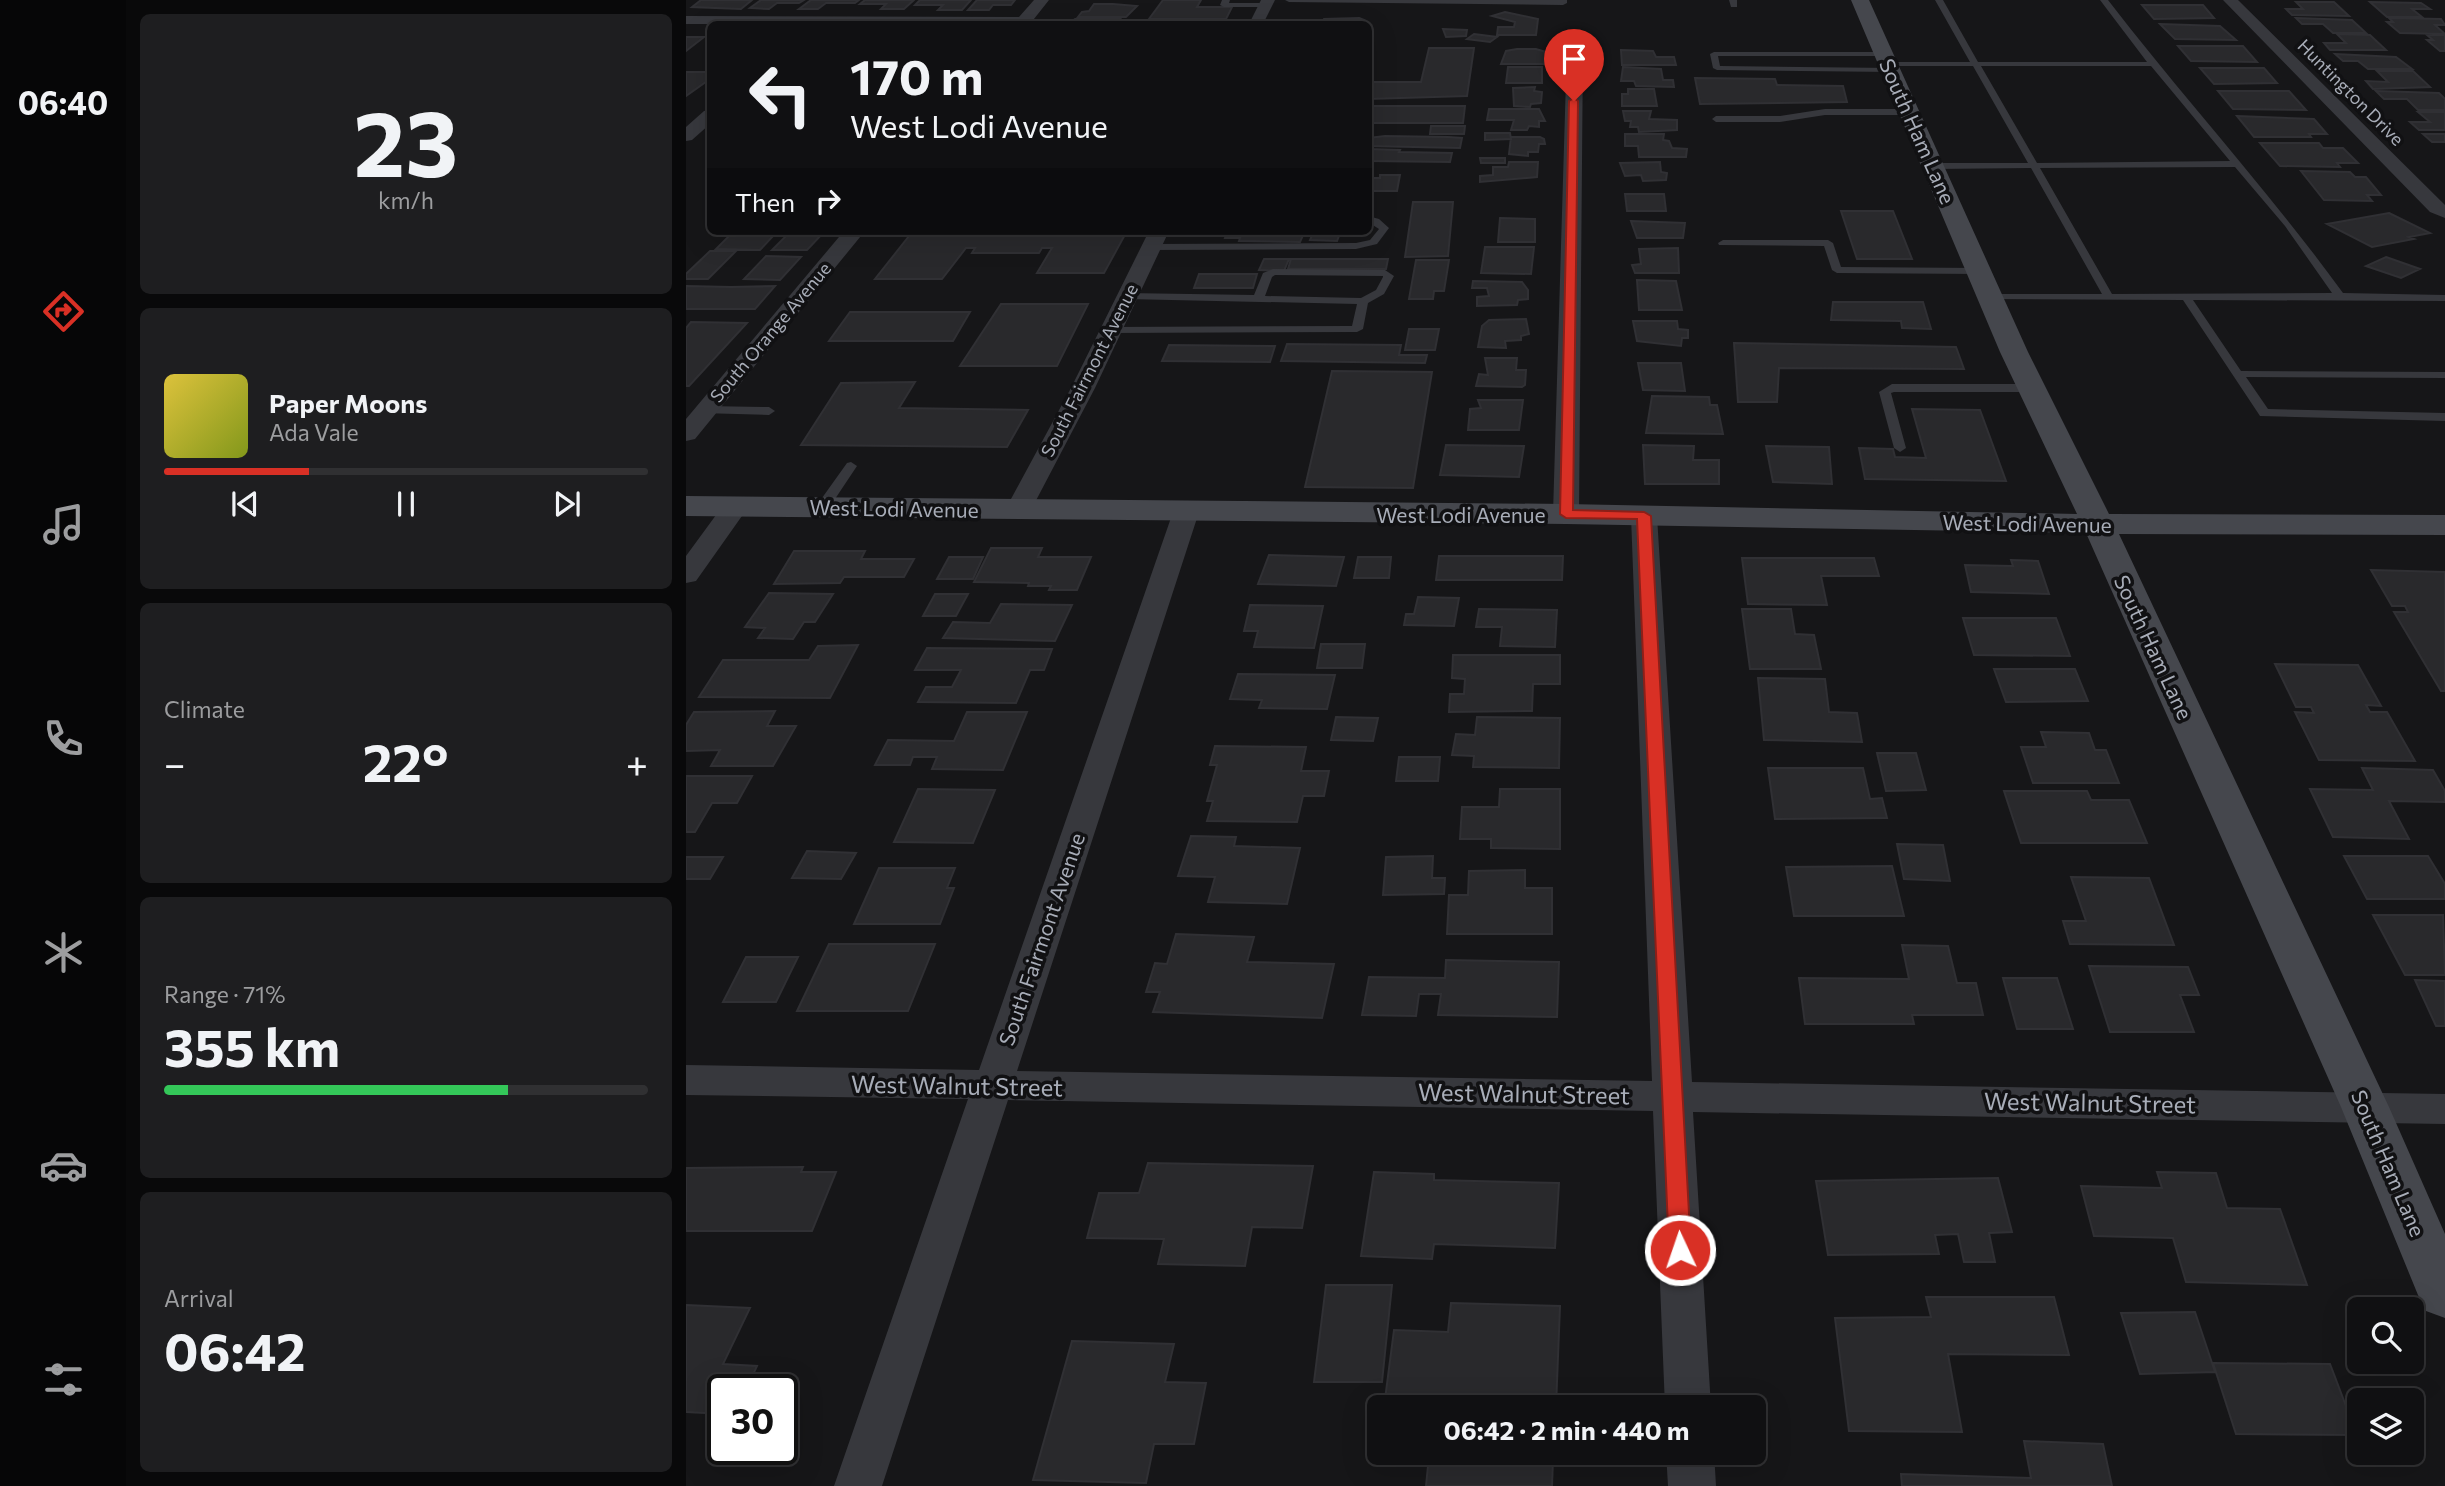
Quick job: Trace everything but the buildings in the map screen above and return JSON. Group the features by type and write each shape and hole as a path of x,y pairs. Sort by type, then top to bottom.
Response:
{"main road":[{"name":"South Ham Lane","path":"1860,0 2031,388 2098,524 2365,1107 2445,1295"},
{"name":"West Lodi Avenue","path":"686,506 1566,514 2098,524 2445,525"}],"street":[{"path":"1024,21 1042,0"},
{"name":"Huntington Drive","path":"2230,0 2437,208 2445,212"},
{"path":"1258,21 1267,3"},
{"path":"686,20 798,21"},
{"path":"1566,514 1574,46"},
{"path":"686,136 707,118"},
{"name":"South Orange Avenue","path":"686,434 852,235"},
{"name":"South Fairmont Avenue","path":"1018,510 1083,388 1155,239"},
{"path":"686,575 736,506"},
{"name":"South Fairmont Avenue","path":"858,1486 1186,512"},
{"path":"1644,516 1687,1395"},
{"name":"West Walnut Street","path":"686,1080 2445,1109"},
{"path":"1691,1465 1692,1486"}],"lane":[{"path":"1226,0 1224,5 1267,3"},
{"path":"1289,0 1563,3 1563,0"},
{"path":"1939,0 2109,297"},
{"path":"2104,0 2153,64 2318,262 2340,296"},
{"path":"1888,62 1717,68 1714,54 1888,62 2153,64"},
{"path":"1716,118 1780,118 1825,112 1910,112"},
{"path":"1934,166 2238,164"},
{"path":"1155,239 1356,246 1372,244 1380,238 1384,228 1372,220"},
{"path":"1723,243 1828,243 1837,270 1979,271"},
{"path":"1258,299 1267,275 1273,272 1341,286 1363,300"},
{"path":"1126,296 1258,299 1341,286 1385,273 1389,276 1380,292 1363,300"},
{"path":"2186,297 2264,413 2445,417"},
{"path":"1991,298 2445,298"},
{"path":"1110,330 1357,329 1363,300"},
{"path":"2238,374 2445,375"},
{"path":"1900,448 1885,392 1892,388 2031,388"},
{"path":"704,410 769,411"},
{"path":"822,508 852,466"}],"route":[{"path":"1574,101 1566,514 1644,516 1680,1250"}]}
